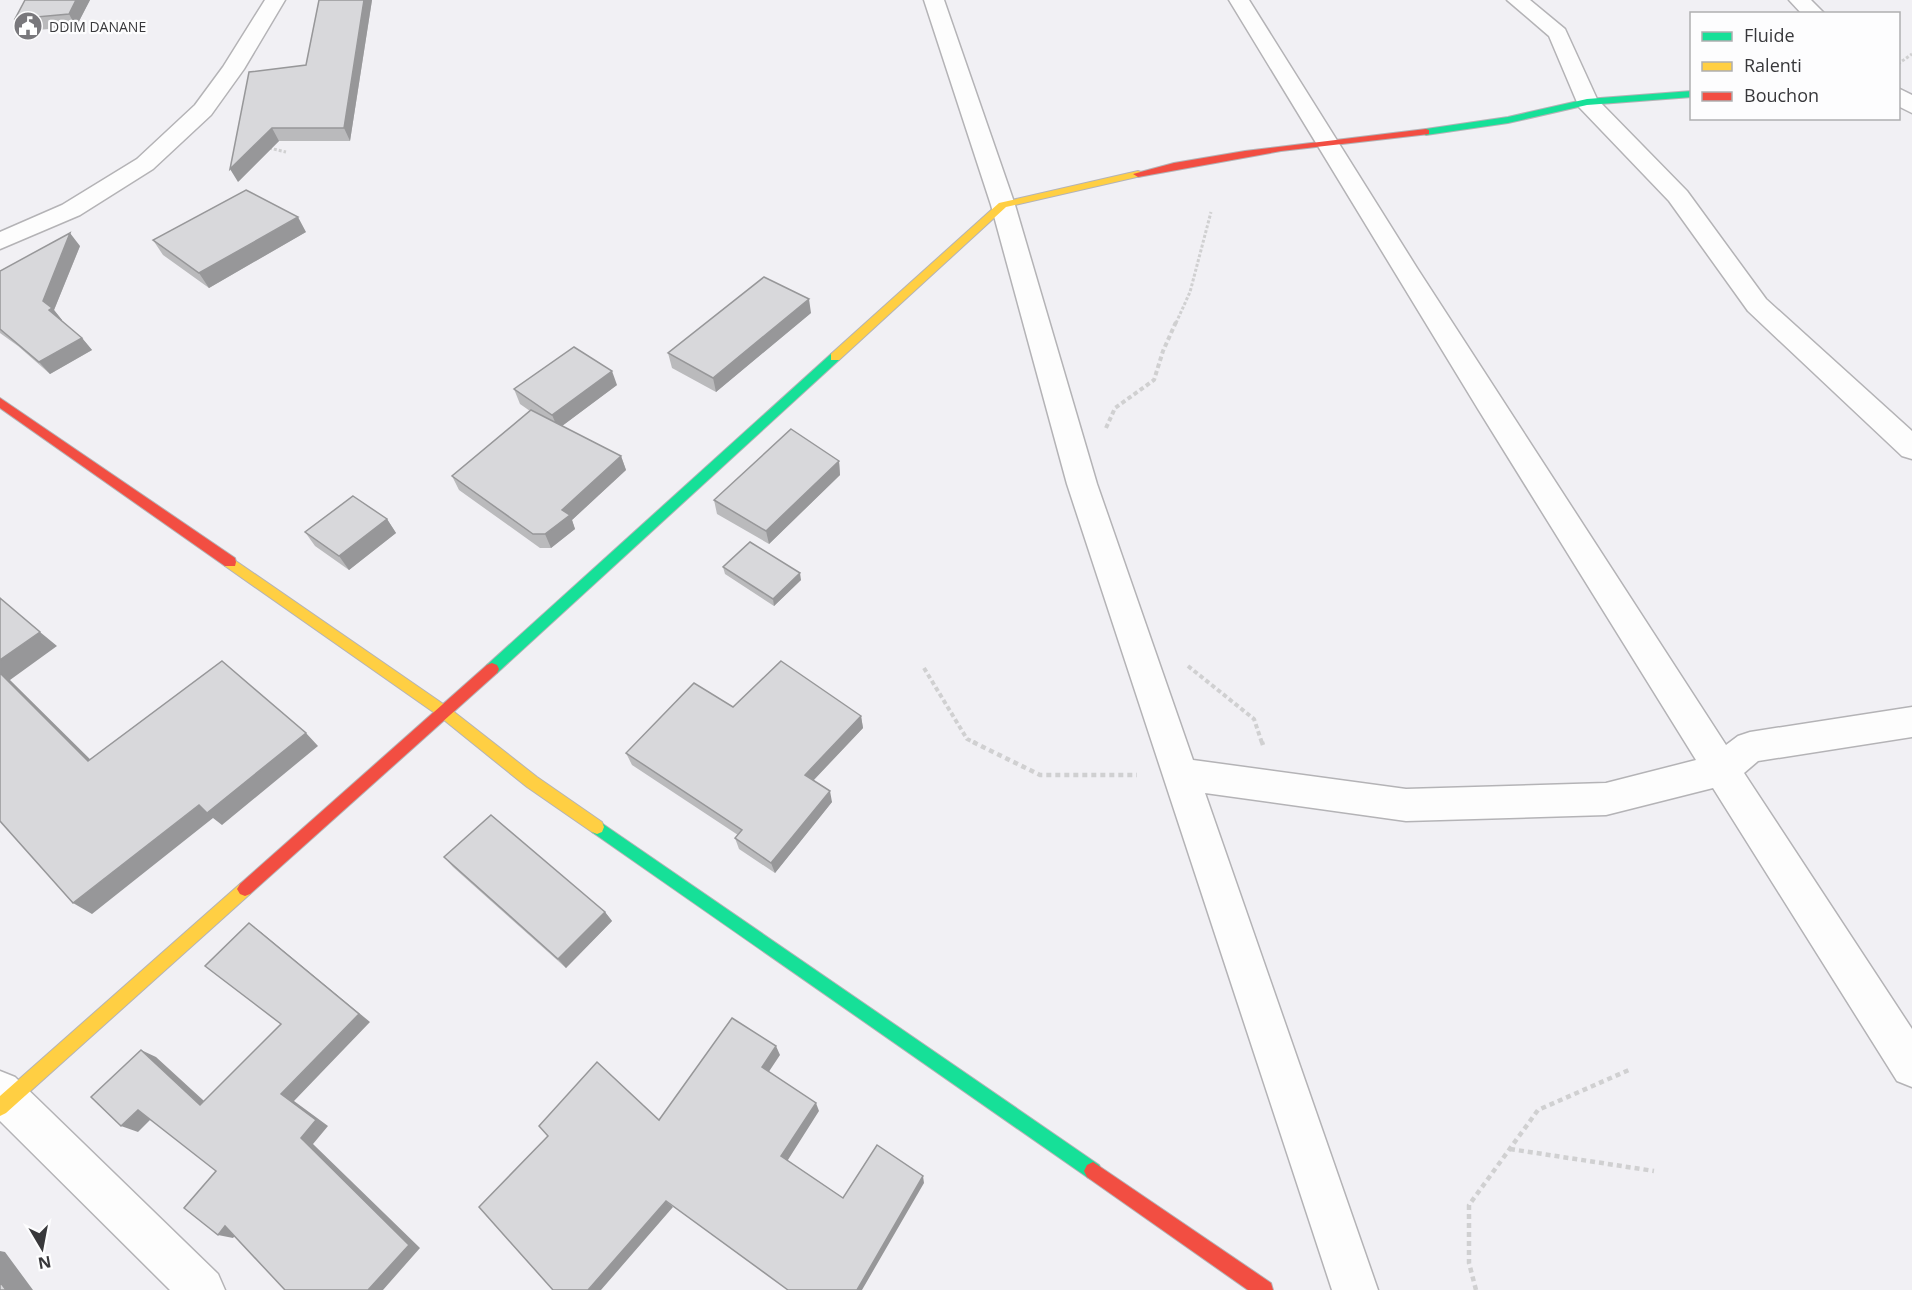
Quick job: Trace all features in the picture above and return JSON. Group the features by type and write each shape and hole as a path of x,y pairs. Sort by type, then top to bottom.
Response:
{"street":[{"path":"0,241 71,210 145,164 203,110 233,69 275,0"},
{"path":"934,0 1003,205 1082,484 1355,1290"},
{"path":"1239,0 1325,141 1721,770 1912,1066"},
{"path":"1517,0 1558,33 1587,102 1678,196 1756,305 1912,448"},
{"path":"1799,0 1813,12"},
{"path":"1903,73 1912,106"},
{"path":"202,1290 3,1100 444,712 1003,205 1194,161 1325,141 1428,132 1508,120 1587,102 1690,94"},
{"path":"0,402 444,712 541,789 1264,1290"},
{"path":"1179,774 1406,805 1606,799 1721,770 1750,747 1912,722"}],"path":[{"path":"261,146 286,152"},
{"path":"1082,484 1115,408 1154,380 1163,351 1190,292 1211,212"},
{"path":"1186,664 1254,719 1279,788"},
{"path":"924,668 967,739 1040,775 1179,774"},
{"path":"1476,1290 1469,1263 1469,1205 1538,1110 1629,1070"},
{"path":"1510,1149 1654,1171"}],"building":[{"path":"25,0 76,0 69,14 15,19"},
{"path":"319,0 364,0 344,128 272,128 230,169 249,72 306,65"},
{"path":"246,190 298,217 199,273 153,240"},
{"path":"70,233 43,301 52,308 49,310 82,338 39,362 0,329 0,271"},
{"path":"764,277 809,299 713,378 668,353"},
{"path":"574,347 612,371 552,415 514,389"},
{"path":"531,410 621,456 562,510 570,515 545,534 533,534 452,476"},
{"path":"791,429 839,461 766,531 714,500"},
{"path":"353,496 387,519 339,556 305,532"},
{"path":"750,542 800,573 773,599 723,567"},
{"path":"0,598 40,632 0,660"},
{"path":"222,661 306,733 207,813 199,805 73,903 0,821 0,673 88,761"},
{"path":"781,661 861,716 805,775 830,791 771,863 735,838 742,830 626,753 694,683 733,707"},
{"path":"491,815 605,912 558,959 444,857"},
{"path":"249,923 359,1014 281,1094 316,1120 301,1138 409,1245 368,1290 285,1290 225,1226 218,1235 184,1208 216,1171 138,1110 121,1126 91,1097 141,1050 200,1105 281,1024 205,966"},
{"path":"732,1018 776,1046 762,1067 816,1103 781,1156 843,1198 877,1145 923,1176 857,1290 788,1290 666,1201 588,1290 553,1290 479,1207 548,1136 539,1126 597,1062 659,1120"},
{"path":"0,1282 6,1290 0,1290"}],"traffic: fast":[{"path":"1426,132 1508,120 1587,102 1690,94"},
{"path":"492,669 835,357"},
{"path":"597,827 1093,1171"}],"traffic: slow":[{"path":"835,357 1003,205 1138,174"},
{"path":"230,562 444,712 532,782 597,827"},
{"path":"0,1107 245,889"}],"traffic: jam":[{"path":"1138,174 1209,159 1281,148 1426,132"},
{"path":"0,402 230,562"},
{"path":"245,889 492,669"},
{"path":"1093,1171 1264,1290"}],"place":[{"name":"DDIM DANANE","path":"28,26"}]}
